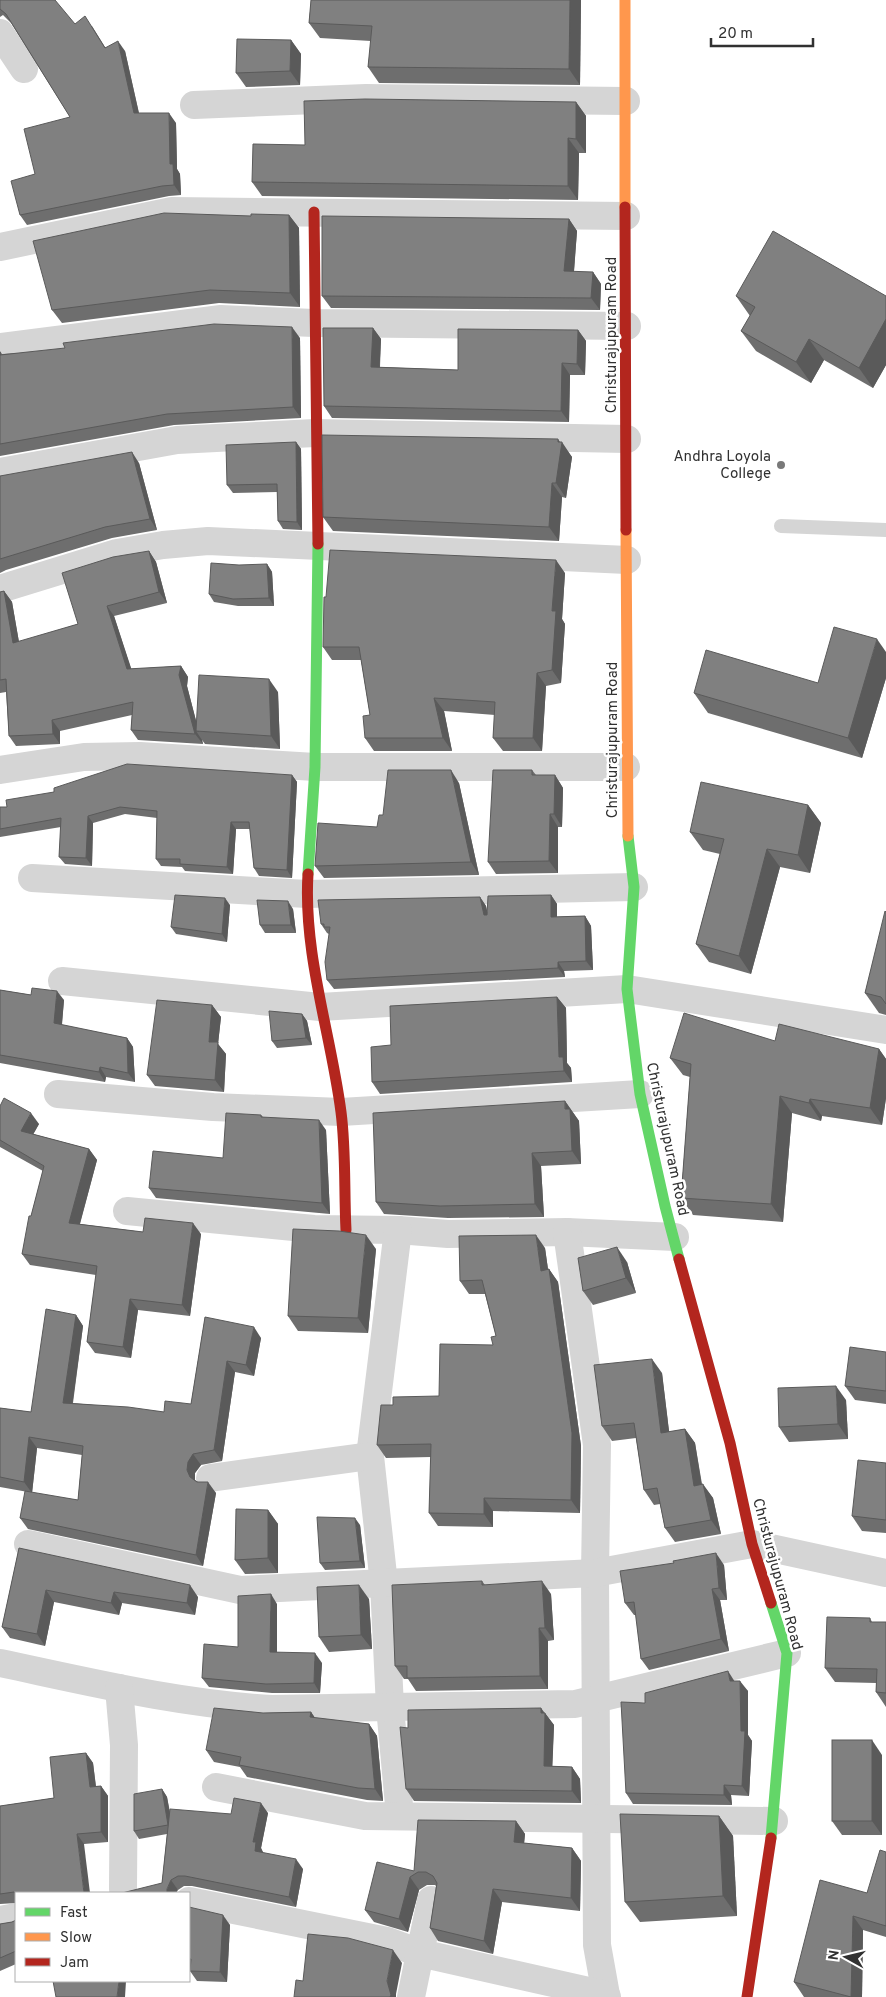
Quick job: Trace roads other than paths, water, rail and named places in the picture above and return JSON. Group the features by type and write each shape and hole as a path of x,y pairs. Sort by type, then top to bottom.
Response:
{"street":[{"name":"Christurajupuram Road","path":"625,0 626,767 629,856 634,887 627,988 640,1094 665,1206 730,1443 752,1544 787,1653 774,1821 747,1997"},
{"path":"0,32 24,69"},
{"path":"194,105 366,98 626,101"},
{"path":"0,247 172,210 626,216"},
{"path":"314,212 315,433 318,546 315,767 307,894 320,1006 341,1112 346,1230"},
{"path":"0,347 222,319 314,323 626,326"},
{"path":"0,472 176,440 315,433 627,439"},
{"path":"0,589 117,553 163,545 208,541 627,560"},
{"path":"0,770 84,757 140,756 315,767 626,767"},
{"path":"32,878 307,894 634,887"},
{"path":"62,981 320,1006 627,988 886,1030"},
{"path":"58,1094 213,1107 341,1112 640,1094"},
{"path":"127,1211 346,1230 398,1230 448,1234 567,1232 675,1237"},
{"path":"398,1230 370,1456 384,1584 390,1707 400,1816"},
{"path":"190,1901 387,1941 420,1953 607,1996 598,1945 598,1820 595,1700 597,1446 567,1232"},
{"path":"210,1478 370,1456"},
{"path":"28,1544 240,1590 595,1573 752,1544 886,1573"},
{"path":"0,1663 119,1688 231,1707 272,1709 575,1704 787,1653"},
{"path":"119,1688 124,1745 127,1892"},
{"path":"216,1787 365,1816 774,1821"},
{"path":"411,1997 431,1900"},
{"path":"0,1920 15,1917"}],"lane":[{"path":"781,526 886,530"}],"place":[{"name":"Andhra Loyola College","path":"781,465"}]}
